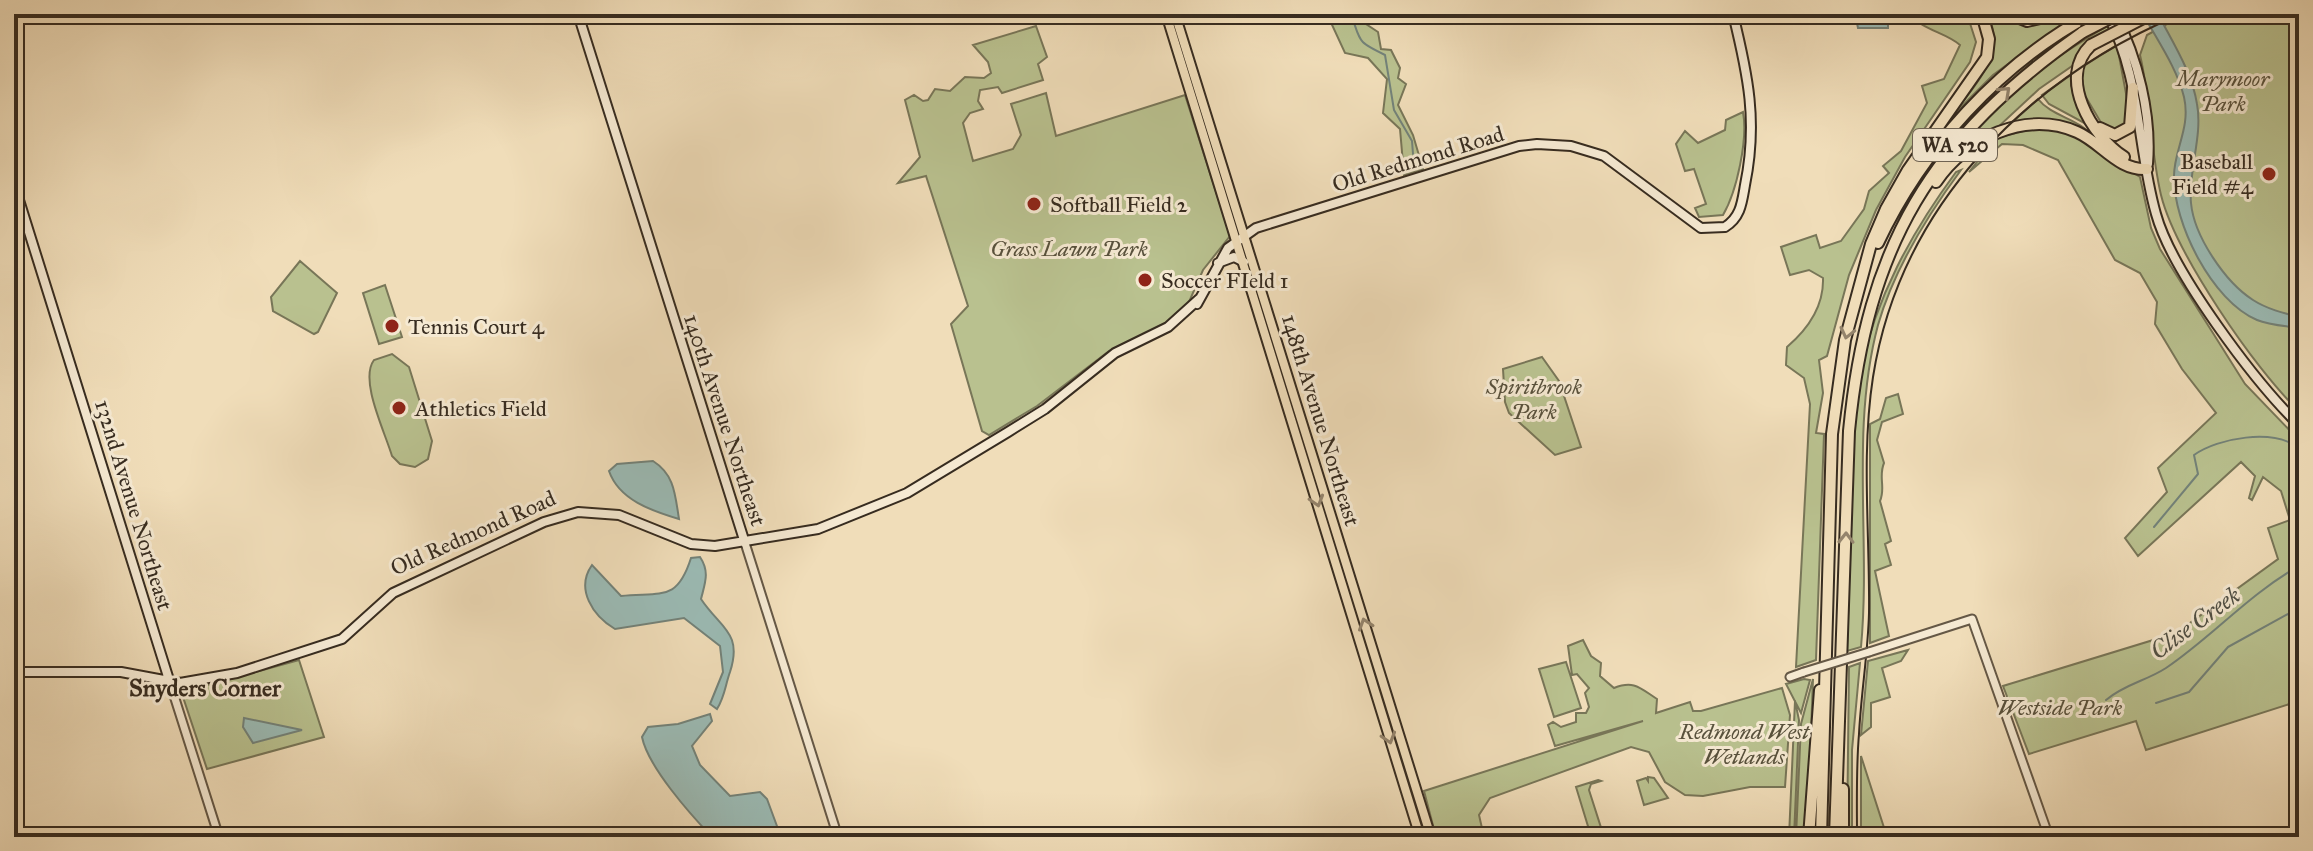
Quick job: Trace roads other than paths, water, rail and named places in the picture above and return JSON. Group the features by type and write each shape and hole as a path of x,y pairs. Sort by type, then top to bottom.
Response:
{"highway":[{"path":"1863,274 1877,227 1908,170 1983,66 1989,39 1982,14"},
{"path":"2010,14 2038,21 2058,14"},
{"name":"WA 520","path":"1821,837 1835,393 1845,340 1863,274 1896,208 1952,130 2018,64 2092,14"},
{"name":"WA 520","path":"1835,837 1849,431 1853,383 1881,270 1908,215 1960,138 2029,70 2083,32 2116,14"},
{"path":"2147,169 2117,152 2093,121 2074,77 2079,58 2091,45 2151,14"},
{"path":"2093,121 2109,134 2126,131 2132,121 2133,88"},
{"path":"1873,295 1941,175 1960,155 1996,133 2031,124 2064,128 2079,133 2128,166 2147,169"},
{"path":"1809,837 1814,733 1825,652"},
{"path":"1842,671 1843,837"}],"main road":[{"name":"140th Avenue Northeast","path":"578,14 745,543"},
{"name":"148th Avenue Northeast","path":"1166,14 1241,237 1431,837"},
{"name":"148th Avenue Northeast","path":"1175,14 1241,237 1244,262 1420,837"},
{"name":"Old Redmond Road","path":"14,672 106,671 170,683 204,681 342,639 393,593 566,514 592,511 619,515 700,544 745,543 818,529 907,493 1045,409 1095,371 1170,331 1193,312 1218,263 1241,237 1519,146 1571,146 1604,156 1701,228 1725,227 1740,210 1753,142 1747,77 1733,14"},
{"path":"2107,14 2122,48 2133,88 2157,217 2173,253 2253,375 2299,425"},
{"path":"2116,14 2129,43 2141,87 2149,148 2147,169"},
{"name":"132nd Avenue Northeast","path":"14,184 170,683"},
{"path":"1218,263 1234,257 1244,262"},
{"path":"149,678 166,668"}],"street":[{"name":"140th Avenue Northeast","path":"745,543 838,837"},
{"path":"1790,677 1972,619 2049,837"},
{"name":"132nd Avenue Northeast","path":"170,683 219,837"}],"water":[{"path":"1855,14 1874,14 1888,24 1888,28 1858,28"},
{"path":"2143,14 2158,14 2195,92 2198,128 2191,203 2198,230 2222,270 2242,292 2264,306 2299,317 2299,328 2262,322 2240,310 2225,296 2198,258 2180,216 2175,195 2175,166 2185,119 2184,97 2172,65"},
{"path":"653,461 670,479 679,519 628,497 609,471 617,464"},
{"path":"700,557 706,573 701,599 728,631 734,648 730,672 717,709 710,704 723,672 720,646 684,618 615,629 600,617 586,592 587,574 592,565 621,596 657,594 674,588 686,572 691,558"},
{"path":"710,714 712,721 692,746 700,765 730,796 760,792 767,799 781,837 712,837 671,790 653,762 642,737 648,727 678,724"},
{"path":"244,718 302,730 253,743 243,727"}],"waterway":[{"path":"1351,14 1361,40 1385,55 1394,110 1412,141 1413,154"},
{"path":"2154,527 2198,474 2194,455 2204,449 2231,440 2261,437 2275,438 2299,448"},
{"name":"Clise Creek","path":"2106,700 2166,668 2264,589 2299,566"},
{"path":"2156,703 2189,692 2228,647 2297,609 2299,603"}],"tram line":[{"path":"1857,837 1858,747 1869,613 1867,435 1873,377 1888,315 1911,257 1942,204 1979,156 2023,112 2072,74 2125,41 2181,14"}],"place":[{"name":"Baseball Field #4","path":"2269,174"},
{"name":"Softball Field 2","path":"1034,204"},
{"name":"Soccer FIeld 1","path":"1145,280"},
{"name":"Tennis Court 4","path":"392,326"},
{"name":"Athletics Field","path":"399,408"}],"district":[{"name":"Snyders Corner","path":"205,688"}],"park label":[{"name":"Marymoor Park","path":"2223,90"},
{"name":"Grass Lawn Park","path":"1069,248"},
{"name":"Spiritbrook Park","path":"1534,398"},
{"name":"Westside Park","path":"2060,707"},
{"name":"Redmond West Wetlands","path":"1744,744"}]}
